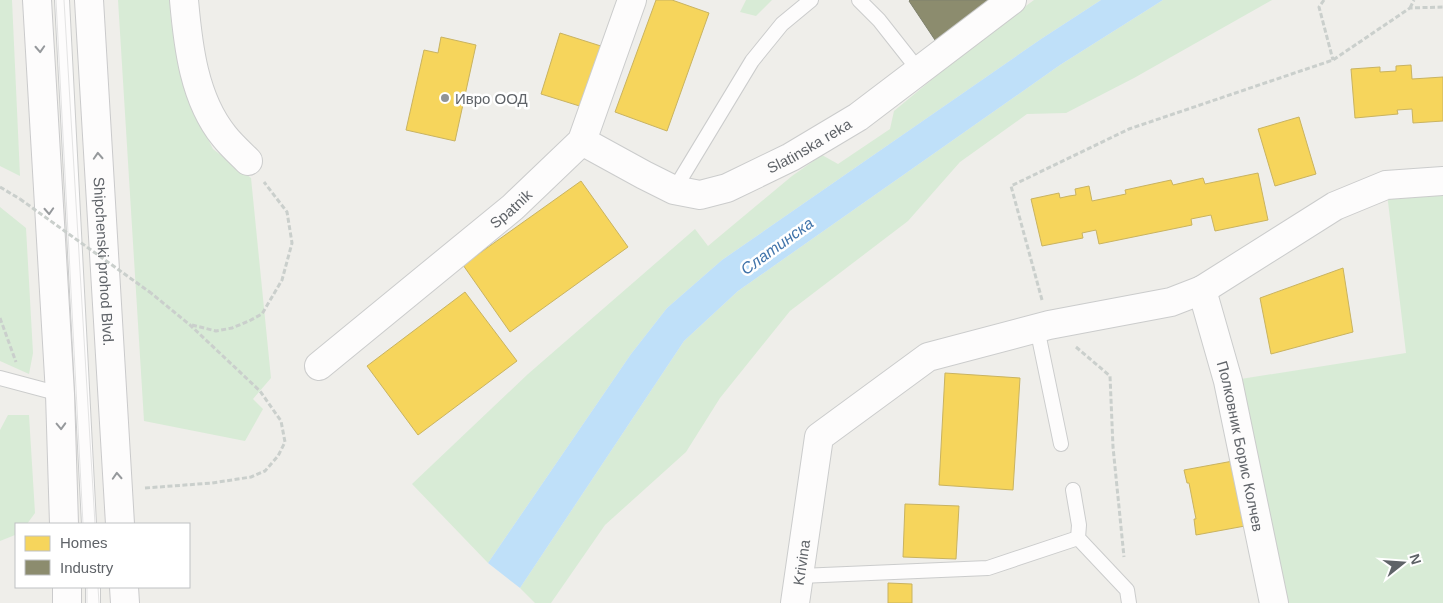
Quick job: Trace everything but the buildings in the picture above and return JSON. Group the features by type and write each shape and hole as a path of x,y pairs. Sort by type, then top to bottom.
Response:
{"street":[{"path":"37,0 60,394 64,523"},
{"name":"Shipchenski prohod Blvd.","path":"89,0 120,523"},
{"path":"184,0 188,46 204,103 224,136 248,161"},
{"name":"Spatnik","path":"319,366 513,206 582,141 632,0"},
{"name":"Slatinska reka","path":"582,141 674,190 700,195 727,188 775,165 858,117 920,72 1012,0"},
{"name":"Krivina","path":"795,603 819,437 928,357 1043,327 1171,302 1202,290 1335,206 1386,185 1443,181"},
{"name":"Полковник Борис Колчев","path":"1202,290 1228,381 1274,603"},
{"path":"67,588 67,603"},
{"path":"124,588 124,603"}],"lane":[{"path":"62,0 89,523"},
{"path":"674,190 752,61 782,24 811,0"},
{"path":"859,0 879,20 920,72"},
{"path":"1043,327 1060,444"},
{"path":"0,378 60,394"},
{"path":"1073,490 1079,525 1078,538 1128,596"},
{"path":"800,576 988,568 1078,538"},
{"path":"92,588 93,603"}],"path":[{"path":"1324,0 1319,7 1333,60"},
{"path":"1128,596 1113,447 1110,376 1043,327 1011,186 1129,129 1333,60 1410,8 1414,0"},
{"path":"1410,8 1443,7"},
{"path":"190,325 216,331 232,328 249,321 262,314 282,280 292,243 287,212 248,161"},
{"path":"0,187 20,199 151,293 190,325 260,391 281,421 285,442 278,456 265,470 251,477 212,484 118,488"},
{"path":"0,318 24,385"}],"green space":[{"path":"0,0 12,0 20,176 0,166"},
{"path":"118,0 170,0 171,22 193,109 213,149 251,178 271,378 253,399 263,409 245,441 144,421"},
{"path":"746,0 772,0 756,16 740,12"},
{"path":"1034,0 1101,0 1041,39 722,260 667,308 631,354 488,563 412,484 528,374 695,229 708,246 792,176 822,155 838,164 890,129 894,111 977,42"},
{"path":"1163,0 1272,0 1134,78 1066,113 1027,114 960,162 908,221 790,311 720,398 686,452 605,525 551,603 535,603 520,588 684,341 738,291 1060,65"},
{"path":"1443,181 1443,603 1274,603 1228,381 1406,353 1386,185"},
{"path":"0,207 26,228 33,353 29,374 0,361"},
{"path":"8,415 29,415 35,513 28,523 15,523 15,535 0,541 0,430"}],"water":[{"name":"Слатинска","path":"1101,0 1163,0 1060,65 738,291 684,341 520,588 488,563 631,354 667,308 722,260 1041,39"}],"tram line":[{"path":"56,0 83,523"},
{"path":"64,0 95,523"},
{"path":"87,588 87,603"},
{"path":"98,588 99,603"}],"place":[{"name":"Ивро ООД","path":"445,98"}]}
